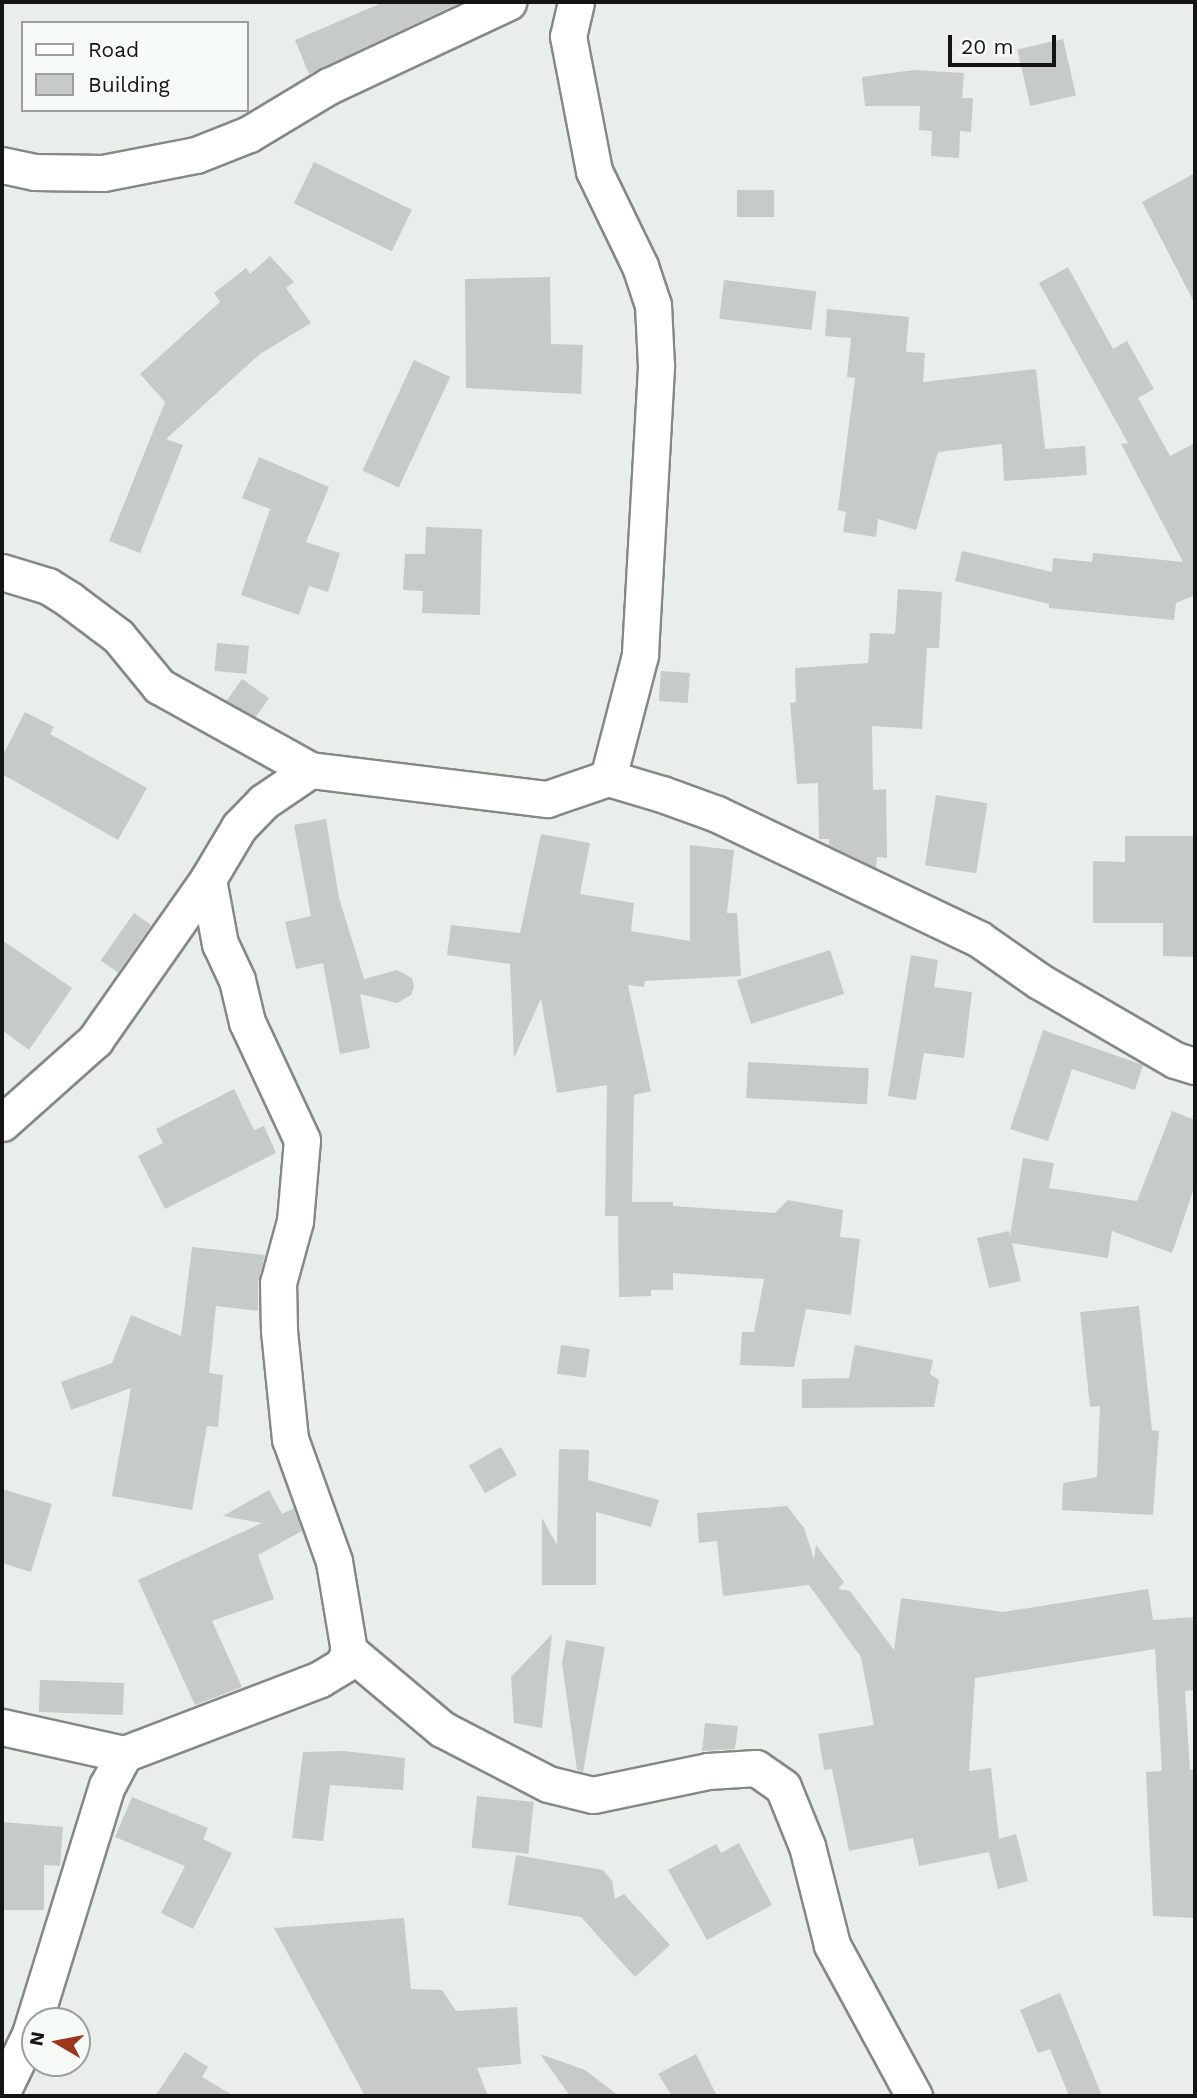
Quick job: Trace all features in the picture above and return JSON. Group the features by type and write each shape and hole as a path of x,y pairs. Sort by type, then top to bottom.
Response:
{"street":[{"path":"2,165 35,172 103,173 196,155 248,134 329,86 508,2"},
{"path":"576,2 568,36 594,171 640,266 653,305 640,655 608,778"},
{"path":"2,572 48,586 70,600 118,636 159,686 310,770 547,799 608,778 717,814 979,939 1039,981 1175,1060 1195,1066"},
{"path":"2,1123 95,1040 208,879 239,827 263,802 310,770"},
{"path":"2,1727 124,1754 320,1679 343,1665 349,1651 334,1561 290,1439 279,1330 278,1283 295,1221 302,1140 274,1088 247,1022 237,980 220,944 208,879"},
{"path":"349,1651 442,1730 548,1784 593,1795 708,1771 756,1768 783,1787 807,1846 832,1945 914,2096"},
{"path":"2,2092 30,2034 107,1786 124,1754"}],"building":[{"path":"384,2 461,2 309,74 295,40"},
{"path":"1063,39 1076,96 1030,106 1017,50"},
{"path":"914,70 964,73 962,98 973,98 971,132 960,131 959,158 931,156 932,131 919,130 920,106 865,106 862,77"},
{"path":"314,162 412,210 392,251 294,203"},
{"path":"1195,173 1195,304 1142,202"},
{"path":"737,190 774,190 774,217 737,217"},
{"path":"270,256 294,282 286,288 311,323 260,354 166,439 183,445 140,553 109,541 165,402 140,374 220,302 214,293 246,268 250,274"},
{"path":"1068,267 1113,349 1127,341 1154,389 1138,398 1170,456 1195,443 1195,595 1176,603 1174,620 1049,608 1049,604 955,581 962,551 1052,572 1053,558 1092,562 1093,553 1183,562 1121,444 1128,443 1039,283"},
{"path":"550,277 551,344 583,345 581,394 466,388 465,279"},
{"path":"724,280 816,291 812,330 719,319"},
{"path":"827,309 909,317 906,352 925,353 923,382 1036,369 1045,449 1085,446 1087,475 1004,481 1002,444 938,452 916,530 878,519 876,537 843,532 846,512 838,510 855,378 847,377 851,338 825,336"},
{"path":"414,360 450,377 399,487 362,471"},
{"path":"259,457 329,487 306,542 340,553 328,592 309,586 299,615 241,595 270,509 242,498"},
{"path":"426,527 482,529 480,615 422,613 423,591 403,590 405,554 425,554"},
{"path":"898,589 942,592 939,648 927,648 922,729 872,726 873,790 886,789 887,858 877,857 876,868 829,845 829,839 819,839 818,783 797,784 790,703 796,702 795,668 868,663 870,633 895,634"},
{"path":"217,643 249,646 246,674 215,671"},
{"path":"661,671 690,673 688,703 659,701"},
{"path":"242,679 269,698 254,720 227,701"},
{"path":"25,712 54,727 50,734 147,788 118,840 2,774 2,757"},
{"path":"936,795 987,803 976,873 925,865"},
{"path":"326,819 339,898 364,979 397,970 412,978 414,987 411,995 397,1003 360,994 370,1048 340,1054 323,963 296,969 285,922 311,916 294,825"},
{"path":"541,834 590,843 580,894 634,903 631,931 690,941 690,845 734,850 727,913 737,913 741,976 645,981 644,987 628,985 651,1091 634,1095 632,1202 673,1202 673,1206 775,1213 788,1200 843,1210 840,1237 860,1239 851,1315 806,1309 794,1367 740,1365 742,1332 754,1332 764,1279 673,1273 673,1290 651,1290 651,1296 619,1297 618,1216 605,1216 607,1085 557,1093 541,999 514,1058 510,964 447,955 451,925 520,933"},
{"path":"1125,836 1195,836 1195,957 1163,956 1163,923 1093,923 1093,861 1125,862"},
{"path":"134,913 151,925 118,973 101,961"},
{"path":"2,940 72,988 29,1050 2,1030"},
{"path":"830,950 844,994 751,1024 737,980"},
{"path":"911,955 938,960 934,987 972,992 964,1058 924,1053 916,1100 888,1096"},
{"path":"1043,1030 1143,1065 1135,1090 1072,1069 1048,1141 1010,1129"},
{"path":"748,1062 869,1068 867,1104 746,1098"},
{"path":"234,1089 254,1130 264,1126 276,1153 165,1209 138,1156 163,1143 156,1129"},
{"path":"1172,1111 1195,1120 1195,1185 1172,1253 1112,1231 1108,1258 1012,1243 1021,1281 989,1288 977,1238 1009,1231 1010,1236 1023,1158 1054,1163 1049,1188 1137,1201"},
{"path":"192,1247 265,1255 258,1283 258,1311 216,1306 209,1373 223,1375 218,1427 207,1426 192,1510 112,1496 131,1388 71,1410 61,1382 112,1363 131,1315 181,1336"},
{"path":"1139,1306 1152,1430 1159,1431 1153,1515 1062,1510 1063,1483 1097,1477 1100,1406 1090,1407 1080,1312"},
{"path":"561,1345 590,1349 586,1378 557,1374"},
{"path":"855,1345 933,1360 930,1374 939,1380 934,1407 802,1408 802,1379 849,1378"},
{"path":"501,1447 517,1475 485,1493 469,1466"},
{"path":"559,1449 589,1450 588,1480 659,1500 651,1527 596,1512 596,1585 542,1585 542,1518 557,1545"},
{"path":"2,1489 52,1504 31,1572 2,1563"},
{"path":"269,1490 282,1514 294,1508 302,1531 258,1555 274,1599 212,1621 242,1687 195,1705 138,1580 262,1523 223,1516"},
{"path":"787,1506 804,1528 814,1559 816,1545 844,1582 838,1589 850,1591 894,1650 901,1598 1003,1612 1148,1589 1153,1620 1195,1617 1195,1690 1185,1691 1190,1770 1195,1769 1195,1918 1153,1916 1146,1772 1162,1771 1155,1649 975,1678 969,1771 991,1768 999,1839 1016,1834 1028,1881 998,1889 989,1852 919,1866 913,1838 849,1851 832,1769 824,1770 818,1734 874,1725 861,1657 809,1585 723,1596 717,1541 699,1543 697,1513"},
{"path":"552,1634 542,1728 514,1723 511,1677"},
{"path":"566,1640 605,1647 583,1772 577,1770 562,1663"},
{"path":"40,1680 124,1683 123,1715 39,1712"},
{"path":"705,1723 738,1726 735,1749 702,1751"},
{"path":"344,1751 405,1758 403,1790 330,1785 323,1841 292,1838 303,1752"},
{"path":"477,1796 534,1802 528,1854 472,1848"},
{"path":"132,1797 208,1828 203,1839 232,1853 193,1929 161,1913 185,1866 115,1837"},
{"path":"2,1822 63,1827 60,1866 44,1865 44,1910 2,1910"},
{"path":"739,1843 772,1905 707,1940 668,1870 716,1844 721,1853"},
{"path":"516,1855 603,1870 612,1881 615,1899 624,1894 670,1945 635,1977 581,1917 508,1905"},
{"path":"404,1918 411,1989 442,1990 456,2011 517,2007 521,2064 477,2068 488,2096 365,2096 274,1928"},
{"path":"1060,1993 1102,2096 1069,2096 1050,2049 1038,2053 1020,2010"},
{"path":"185,2052 208,2067 202,2077 234,2096 155,2096"},
{"path":"540,2054 585,2070 619,2096 570,2096"},
{"path":"696,2054 717,2096 672,2096 658,2074"}]}
